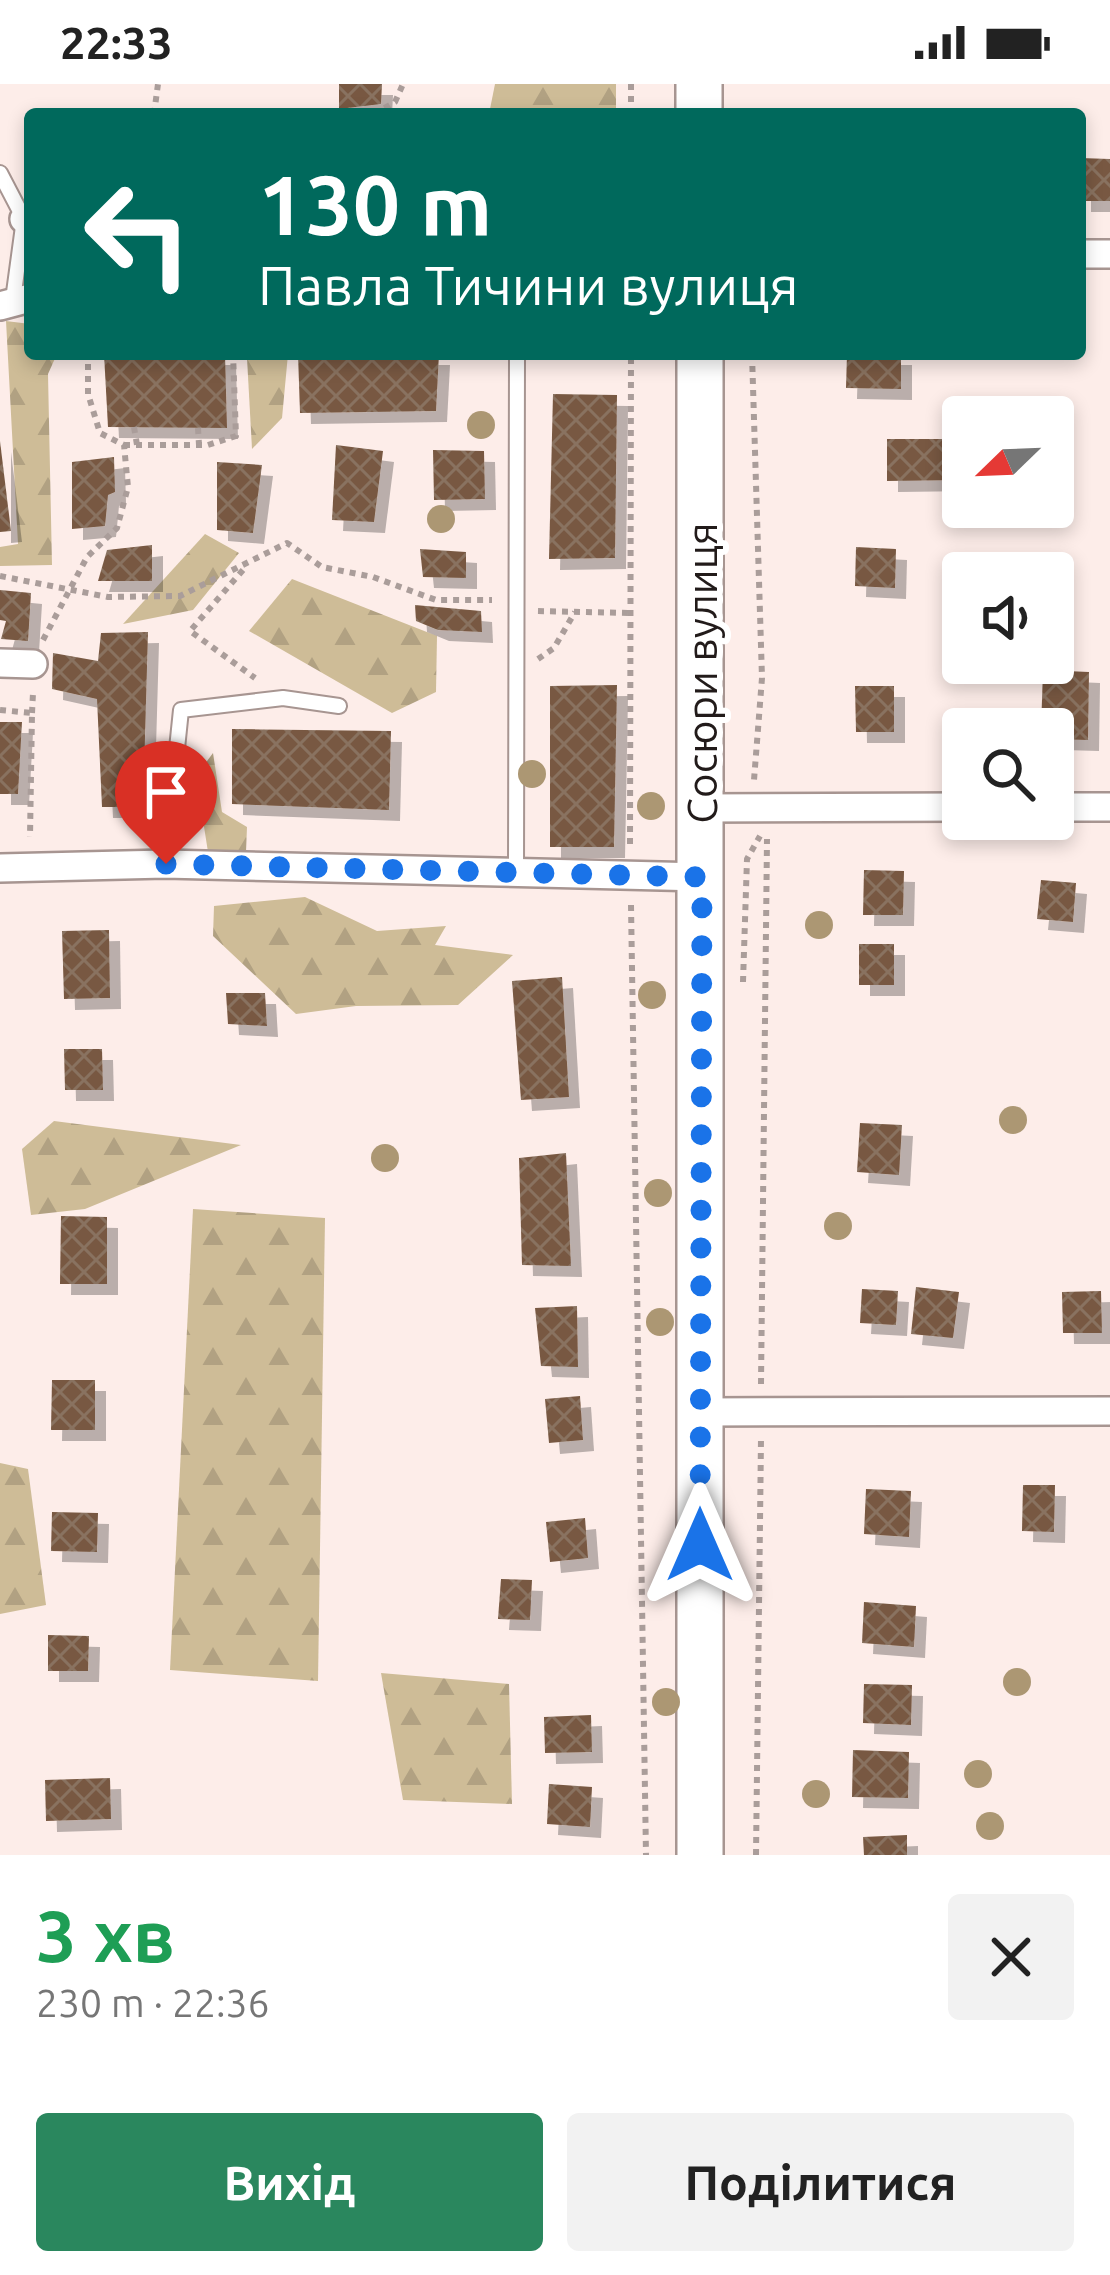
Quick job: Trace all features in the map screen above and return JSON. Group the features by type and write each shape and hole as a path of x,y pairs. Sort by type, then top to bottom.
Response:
{"main road":[{"name":"Сосюри вулиця","path":"700,360 700,1855"}],"street":[{"path":"0,663 33,664"},
{"path":"703,808 942,807"},
{"path":"1074,807 1110,807"},
{"path":"0,868 166,864 702,877"},
{"path":"701,1412 1110,1411"}],"lane":[{"path":"0,173 24,214"},
{"path":"14,301 24,238"},
{"path":"516,873 517,360"},
{"path":"166,864 181,710 283,698 339,706"}],"path":[{"path":"384,108 395,102 403,84"},
{"path":"88,360 88,394 100,433 124,445 199,445 236,436 232,360"},
{"path":"631,360 630,875 646,1855"},
{"path":"752,360 762,678 752,808"},
{"path":"134,427 137,445"},
{"path":"198,428 199,445"},
{"path":"29,864 33,664 87,556 117,528 128,487 124,445"},
{"path":"0,576 109,597 180,596 287,543 322,567 373,577 436,600 630,613"},
{"path":"244,568 190,631 283,698"},
{"path":"516,676 554,648 575,611"},
{"path":"0,710 32,713"},
{"path":"743,999 747,859 766,824 756,1855"}],"green space":[{"path":"495,84 616,84 616,108 490,108"},
{"path":"6,321 24,323 24,360 54,360 48,374 52,565 0,566 0,547 18,544"},
{"path":"247,360 287,360 282,418 252,449"},
{"path":"205,534 239,553 193,610 123,624"},
{"path":"292,579 437,636 436,692 392,713 249,631"},
{"path":"213,753 222,812 247,827 246,852 208,852 196,776"},
{"path":"305,897 377,931 446,926 435,945 513,955 458,1005 356,1006 296,1014 213,936 214,906"},
{"path":"54,1121 241,1145 85,1209 31,1215 22,1149"},
{"path":"193,1209 325,1218 318,1681 170,1670"},
{"path":"0,1463 28,1469 46,1605 0,1614"},
{"path":"381,1673 509,1684 512,1804 403,1800"}],"building":[{"path":"339,84 382,84 381,104 339,108"},
{"path":"1086,158 1110,159 1110,201 1086,201"},
{"path":"104,360 225,360 227,428 108,427"},
{"path":"298,360 439,360 436,411 300,413"},
{"path":"847,360 901,360 901,389 846,388"},
{"path":"553,394 617,395 615,558 549,559"},
{"path":"887,439 942,439 942,480 887,481"},
{"path":"0,441 11,531 0,532"},
{"path":"336,445 383,451 374,522 332,520"},
{"path":"433,450 484,451 485,499 434,500"},
{"path":"114,457 115,492 108,495 105,526 72,529 72,462"},
{"path":"217,462 262,465 253,533 217,530"},
{"path":"152,545 152,581 98,581 107,550"},
{"path":"856,547 896,549 895,588 855,586"},
{"path":"420,549 466,552 466,578 423,577"},
{"path":"0,590 31,593 28,641 1,639 6,621 0,620"},
{"path":"415,605 481,611 482,632 438,630 416,621"},
{"path":"148,632 143,807 102,807 97,699 52,689 53,653 98,661 101,633"},
{"path":"1074,671 1089,672 1088,740 1074,740 1074,708 1042,708 1043,684 1074,684"},
{"path":"617,685 614,847 550,847 550,686"},
{"path":"855,686 894,686 894,732 856,732"},
{"path":"0,722 22,722 18,794 0,794"},
{"path":"232,729 391,731 389,810 232,804"},
{"path":"864,870 904,871 903,915 863,915"},
{"path":"1041,880 1076,883 1073,922 1037,919"},
{"path":"109,930 110,998 64,999 62,931"},
{"path":"859,944 894,944 894,985 859,985"},
{"path":"562,977 569,1097 521,1100 512,981"},
{"path":"226,993 265,993 267,1026 228,1024"},
{"path":"64,1049 102,1049 103,1090 65,1090"},
{"path":"860,1123 902,1125 899,1175 857,1172"},
{"path":"566,1153 571,1266 522,1265 519,1158"},
{"path":"61,1216 107,1217 107,1284 60,1284"},
{"path":"916,1287 959,1292 953,1338 911,1334"},
{"path":"862,1289 898,1291 896,1325 860,1323"},
{"path":"1101,1291 1102,1333 1063,1333 1062,1292"},
{"path":"577,1306 578,1367 541,1366 535,1308"},
{"path":"52,1380 95,1380 95,1430 51,1430"},
{"path":"580,1396 583,1440 549,1443 545,1399"},
{"path":"1023,1485 1055,1485 1054,1532 1022,1531"},
{"path":"866,1489 911,1491 909,1537 864,1534"},
{"path":"52,1512 98,1513 97,1552 51,1551"},
{"path":"585,1518 588,1558 550,1562 546,1522"},
{"path":"501,1579 532,1580 530,1620 498,1619"},
{"path":"864,1602 916,1606 914,1647 862,1643"},
{"path":"48,1635 89,1636 88,1671 48,1671"},
{"path":"864,1684 912,1685 911,1725 863,1723"},
{"path":"591,1715 592,1752 545,1753 544,1717"},
{"path":"853,1750 909,1752 908,1798 852,1797"},
{"path":"110,1778 111,1819 46,1821 45,1780"},
{"path":"549,1784 592,1787 590,1827 547,1824"},
{"path":"907,1835 907,1855 864,1855 863,1837"}],"route":[{"path":"166,864 702,877 700,1545"}]}
